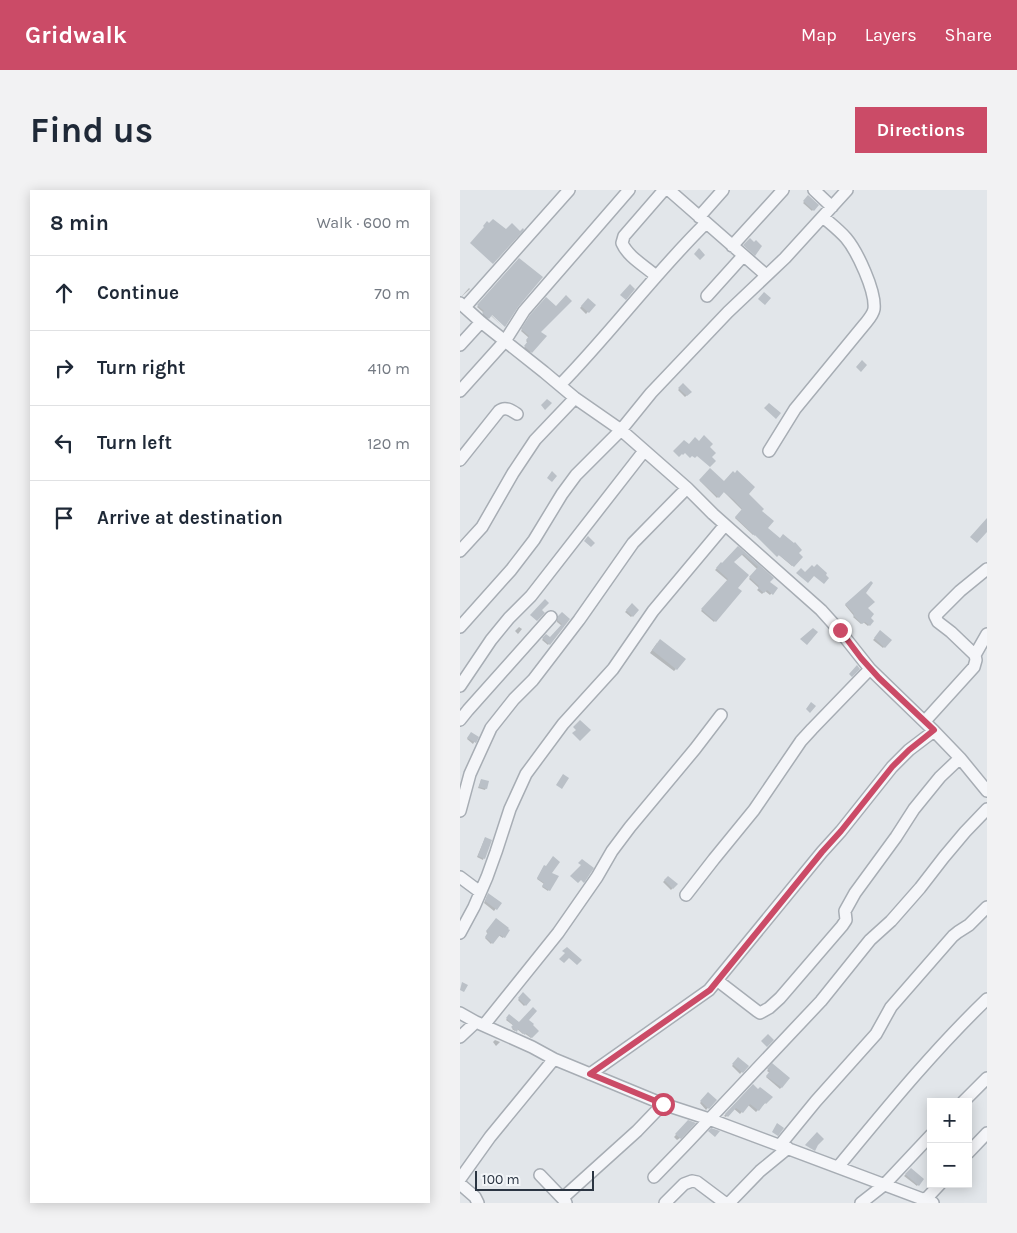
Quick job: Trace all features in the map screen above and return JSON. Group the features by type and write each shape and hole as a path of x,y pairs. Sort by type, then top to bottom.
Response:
{"street":[{"path":"569,190 463,305 481,322 575,398 621,430 826,615 870,669 934,730 987,791"},
{"path":"460,391 506,341 524,311 629,190"},
{"path":"656,276 629,254 622,243 624,236 664,190"},
{"path":"669,190 766,275"},
{"path":"560,385 593,350 679,250 724,190"},
{"path":"732,246 783,190"},
{"path":"814,190 832,207"},
{"path":"460,627 528,548 569,484 621,430 652,393 728,312 785,258 847,190"},
{"path":"769,451 795,409 864,325 874,308 870,284 854,249 846,238 823,216"},
{"path":"707,296 743,256"},
{"path":"460,345 481,322"},
{"path":"460,551 482,528 513,473 535,440 575,398"},
{"path":"460,460 499,411 506,408 517,414"},
{"path":"460,686 491,640 531,596 644,451"},
{"path":"460,810 470,774 491,728 562,643 633,543 687,488"},
{"path":"460,934 480,892 510,809 526,774 563,724 613,669 652,612 725,525"},
{"path":"975,655 938,622 935,616 960,591 987,569"},
{"path":"460,720 550,617"},
{"path":"925,721 974,667 975,655 987,634"},
{"path":"686,895 754,810 801,741 870,669"},
{"path":"460,1037 480,1023 558,933 612,851 721,715"},
{"path":"590,1074 710,990 892,767 909,750 934,730"},
{"path":"718,981 760,1012 764,1012 780,998 842,926 846,920 845,911 855,893 914,809 940,777 960,758"},
{"path":"654,1177 821,1001 870,940 891,921 949,851 987,809"},
{"path":"460,876 480,892"},
{"path":"729,1203 784,1147 816,1101 876,1034 885,1016 900,996 953,936 969,926 987,907"},
{"path":"838,1167 930,1058 987,999"},
{"path":"460,1013 554,1059 663,1104 709,1119 884,1184 922,1201 936,1188"},
{"path":"460,1179 490,1138 554,1059"},
{"path":"967,1098 987,1078"},
{"path":"565,1202 564,1198 566,1195 663,1104"},
{"path":"972,1149 987,1133"},
{"path":"861,1203 884,1184 927,1139"},
{"path":"540,1175 565,1202"},
{"path":"664,1203 684,1184 692,1180 725,1203"},
{"path":"460,1184 475,1197 478,1203"}],"building":[{"path":"808,195 819,205 814,211 803,201"},
{"path":"493,219 506,229 512,223 520,231 523,228 524,230 493,264 470,243 487,221 489,223"},
{"path":"750,238 754,242 756,240 762,246 755,256 743,245"},
{"path":"699,248 705,255 700,260 694,254"},
{"path":"519,258 543,277 518,307 505,327 492,315 489,319 477,305"},
{"path":"630,284 635,289 626,300 620,295"},
{"path":"764,292 771,298 765,305 758,299"},
{"path":"566,295 572,301 541,332 547,336 532,353 524,346 529,336 521,329 530,315 546,297 556,306"},
{"path":"588,298 596,305 589,313 581,306"},
{"path":"862,360 867,365 861,372 856,367"},
{"path":"683,383 692,392 687,396 678,388"},
{"path":"547,399 552,403 545,410 541,405"},
{"path":"769,403 781,413 776,419 764,408"},
{"path":"704,435 713,444 710,447 716,453 712,457 716,461 710,467 697,456 690,458 685,453 679,457 673,451 684,440 689,444 695,437 699,441"},
{"path":"710,468 724,481 733,471 735,473 737,470 755,487 749,494 764,509 762,511 774,521 768,528 780,538 783,534 795,542 802,550 799,553 803,557 794,567 779,555 777,557 735,517 742,509 734,500 724,492 719,498 699,480"},
{"path":"552,471 557,476 552,482 547,478"},
{"path":"987,518 987,532 977,543 970,537"},
{"path":"588,536 595,543 591,547 584,541"},
{"path":"738,546 774,578 770,582 778,588 773,595 767,590 764,593 758,588 759,586 749,577 758,567 743,554 734,562 749,575 738,588 742,591 716,622 701,609 728,579 716,568"},
{"path":"817,564 827,573 826,575 829,578 824,584 814,576 808,583 796,573 801,568 805,572 812,565 814,567"},
{"path":"871,581 873,583 866,593 875,602 868,608 874,614 871,618 874,621 870,626 865,622 862,624 845,604"},
{"path":"545,599 549,603 542,610 545,613 537,621 530,615"},
{"path":"632,603 639,610 633,617 626,610"},
{"path":"562,612 570,619 550,645 542,638 546,634 550,637 562,624 557,620"},
{"path":"813,628 818,632 807,645 800,639"},
{"path":"880,630 892,640 885,648 874,638"},
{"path":"660,639 686,659 677,670 652,650"},
{"path":"857,665 860,669 852,677 849,674"},
{"path":"811,702 816,706 810,713 806,709"},
{"path":"580,720 591,730 580,741 572,733 576,730 573,727"},
{"path":"471,732 479,737 476,743 467,738"},
{"path":"563,774 569,778 562,789 556,785"},
{"path":"481,779 489,781 487,789 479,787"},
{"path":"485,837 492,840 485,859 478,856"},
{"path":"553,856 560,862 552,873 559,876 550,891 542,886 544,883 537,878 544,865 546,866"},
{"path":"582,859 594,868 584,883 581,880 578,883 570,876 581,865 578,863"},
{"path":"668,876 678,884 673,889 664,880"},
{"path":"488,893 502,903 497,910 485,901"},
{"path":"496,918 510,930 505,938 500,935 493,944 485,937 488,932 486,931"},
{"path":"567,947 582,960 577,965 569,958 564,963 559,959 565,953 562,951"},
{"path":"462,982 468,985 464,992 460,990"},
{"path":"523,992 531,1000 526,1006 518,998"},
{"path":"533,1007 537,1011 529,1020 539,1031 532,1038 518,1029 517,1032 511,1027 513,1025 506,1018 509,1014 519,1022"},
{"path":"768,1034 774,1040 767,1047 761,1041"},
{"path":"738,1057 749,1066 743,1073 732,1064"},
{"path":"772,1063 790,1078 782,1088 766,1076 770,1071 767,1069"},
{"path":"753,1084 773,1097 759,1111 750,1104 743,1113 736,1108 728,1117 725,1114"},
{"path":"708,1092 717,1100 709,1109 700,1101"},
{"path":"688,1120 696,1123 681,1139 675,1134"},
{"path":"777,1123 784,1128 778,1136 772,1132"},
{"path":"711,1128 720,1131 715,1137 708,1131"},
{"path":"817,1132 824,1139 815,1151 805,1145"},
{"path":"911,1168 924,1179 919,1186 905,1174"}],"route":[{"path":"663,1104 590,1074 710,990 892,767 909,750 934,730 879,678 840,630"}]}
